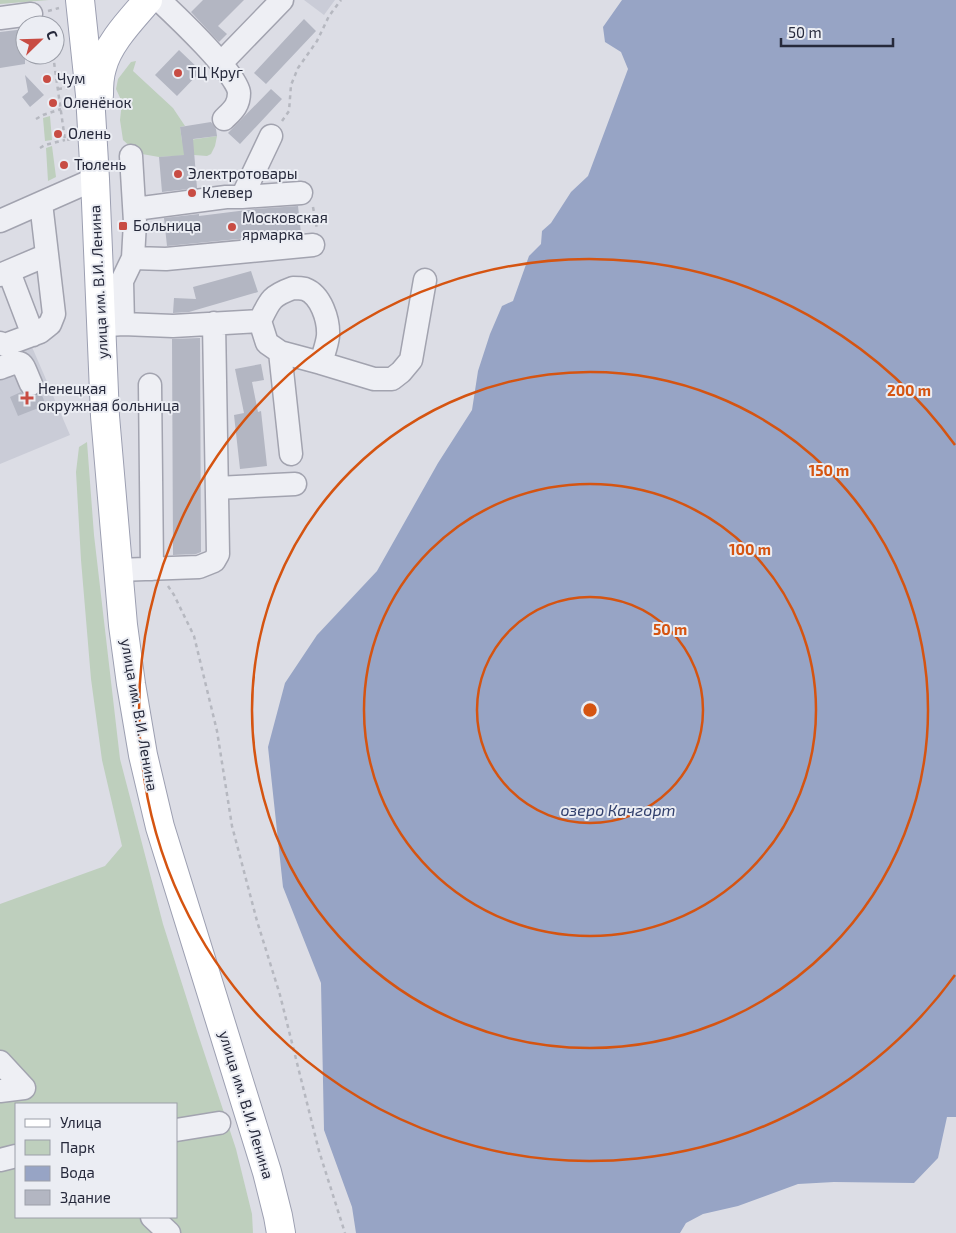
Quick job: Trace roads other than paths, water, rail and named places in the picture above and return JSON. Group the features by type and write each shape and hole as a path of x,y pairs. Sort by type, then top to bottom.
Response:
{"main road":[{"path":"79,5 95,19 114,22 141,9"},
{"path":"79,5 89,91 95,179"},
{"path":"95,179 102,66 110,50 141,9"},
{"name":"улица им. В.И. Ленина","path":"95,179 112,325 105,416 123,624 141,746 160,827 267,1172 281,1233"}],"lane":[{"path":"158,0 221,63 235,82 239,91 237,104 224,119"},
{"path":"221,63 282,0"},
{"path":"0,18 15,17"},
{"path":"242,197 271,136"},
{"path":"132,156 136,222 133,258 122,281 112,325 172,326 260,320"},
{"path":"0,221 95,179"},
{"path":"135,209 226,197 301,193"},
{"path":"0,342 5,345 40,332 50,324 54,314 41,203"},
{"path":"133,258 166,259 313,245"},
{"path":"32,335 4,274 47,255"},
{"path":"321,363 328,337 327,320 319,302 311,292 303,288 293,288 280,292 270,300 260,320 267,344 280,352 374,379 392,379 411,360 425,280"},
{"path":"118,570 199,567 214,561 218,554 214,323"},
{"path":"280,352 291,454"},
{"path":"0,368 15,362 20,363 31,384"},
{"path":"150,385 152,569"},
{"path":"217,488 295,484"},
{"path":"0,1062 24,1088 0,1091"},
{"path":"178,1130 219,1123"},
{"path":"0,1160 15,1156"},
{"path":"153,1218 169,1233"}],"water":[{"name":"озеро Качгорт","path":"622,0 956,0 956,1117 947,1117 938,1158 914,1183 834,1182 798,1184 738,1206 703,1214 686,1223 680,1233 356,1233 352,1207 324,1130 321,983 283,887 268,747 285,683 317,635 377,571 438,463 472,410 478,371 490,334 502,306 513,301 529,256 541,244 542,231 551,223 571,192 588,176 628,69 621,52 605,42 603,27"}],"place":[{"name":"ТЦ Круг","path":"178,73"},
{"name":"Чум","path":"47,79"},
{"name":"Оленёнок","path":"53,103"},
{"name":"Олень","path":"58,134"},
{"name":"Тюлень","path":"64,165"},
{"name":"Электротовары","path":"178,174"},
{"name":"Клевер","path":"192,193"},
{"name":"Больница","path":"123,226"},
{"name":"Московская ярмарка","path":"232,227"},
{"name":"Ненецкая окружная больница","path":"27,398"}]}
